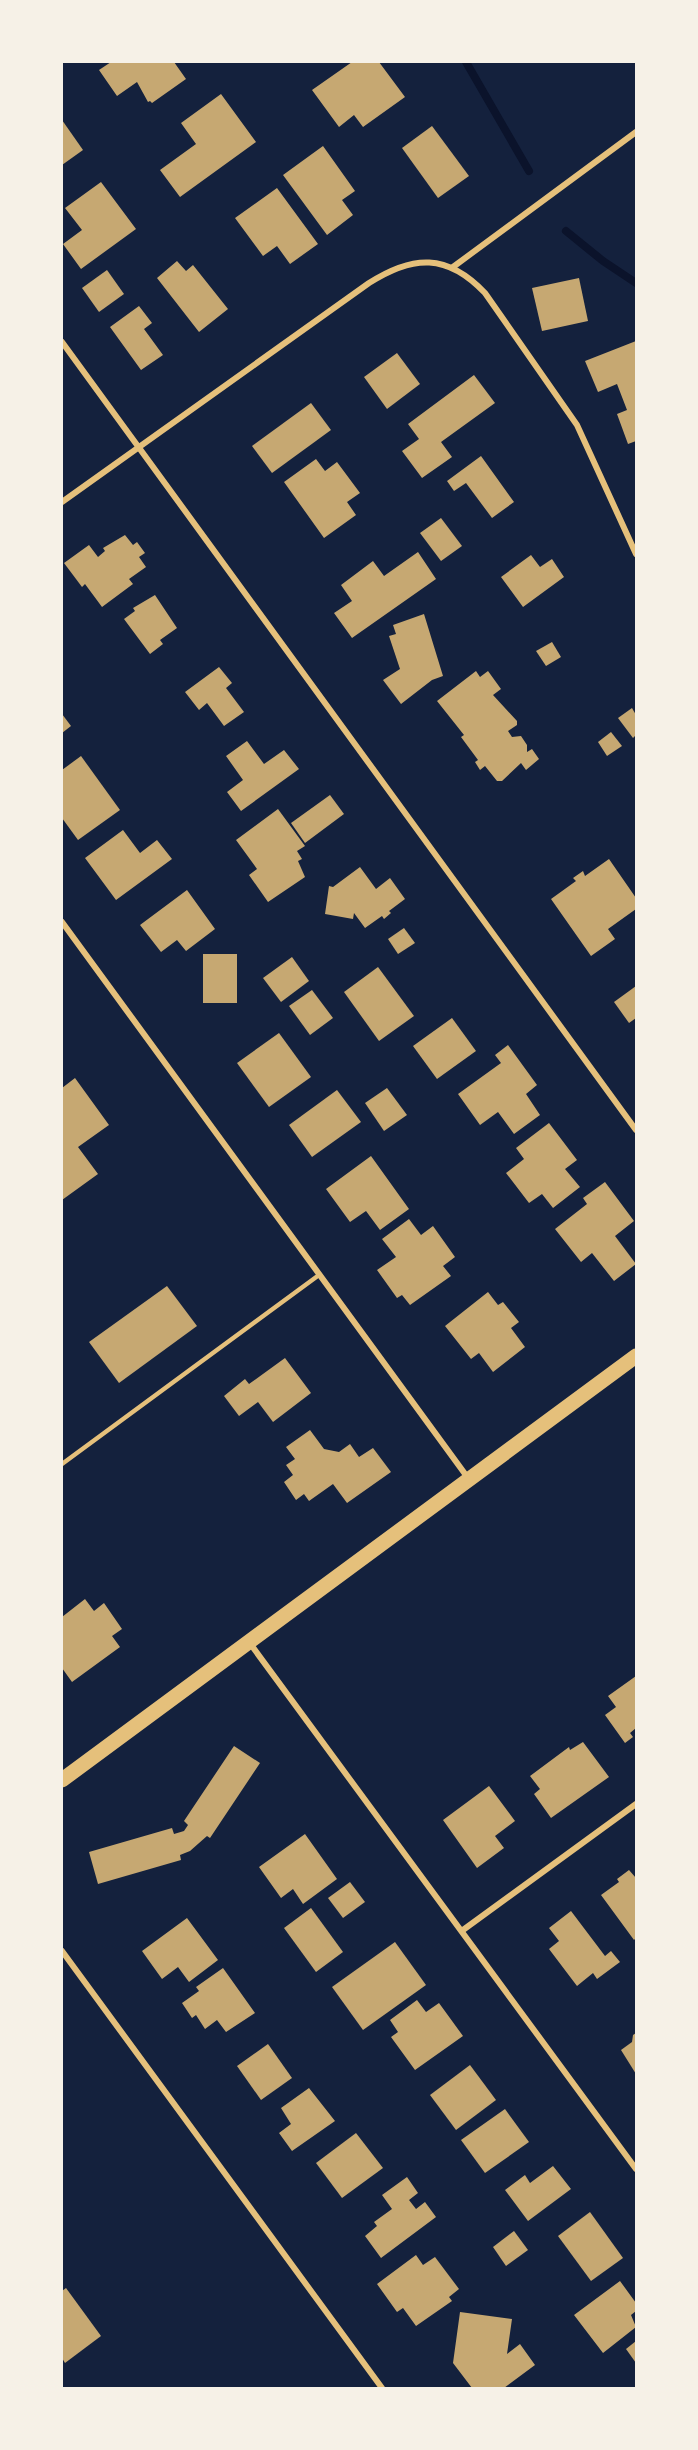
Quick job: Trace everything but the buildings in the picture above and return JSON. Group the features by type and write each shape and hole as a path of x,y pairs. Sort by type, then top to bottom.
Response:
{"main road":[{"path":"64,1774 636,1356"}],"street":[{"path":"453,267 636,132"},
{"path":"62,502 395,266 420,261 453,267 474,281 485,293 577,425 636,554"},
{"path":"62,342 636,1130"},
{"path":"62,922 468,1478"},
{"path":"248,1641 636,2168"},
{"path":"463,1930 636,1804"},
{"path":"62,1951 382,2388"}],"lane":[{"path":"62,1464 319,1275"}],"waterway":[{"path":"466,62 529,171"},
{"path":"566,231 603,261 636,283"}]}
